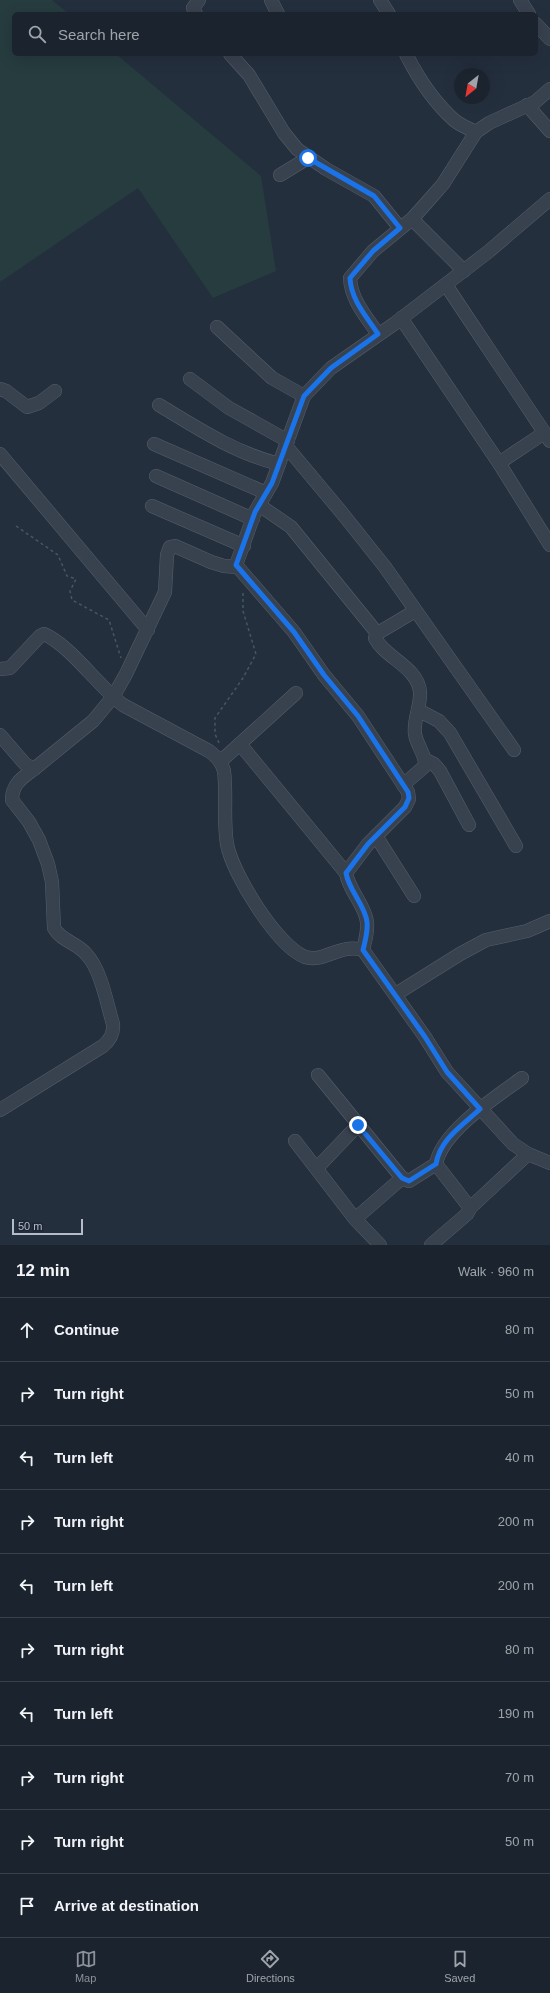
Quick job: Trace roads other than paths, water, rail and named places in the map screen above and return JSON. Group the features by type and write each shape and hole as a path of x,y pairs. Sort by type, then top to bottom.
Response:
{"street":[{"path":"195,12 193,8 199,0"},
{"path":"271,0 277,12"},
{"path":"380,0 388,12"},
{"path":"520,0 528,12"},
{"path":"538,26 550,39"},
{"path":"232,56 249,75 284,133 297,149 308,158 374,196 400,228"},
{"path":"407,56 428,90 442,108 455,121 476,132"},
{"path":"378,334 350,291 350,278 373,251 412,219 443,184 476,132 489,123 535,102 550,89"},
{"path":"527,105 550,131"},
{"path":"280,175 308,158"},
{"path":"236,567 253,519 279,464 304,396 331,368 464,271 550,198"},
{"path":"412,219 464,271"},
{"path":"446,284 547,437 500,463"},
{"path":"401,318 500,463 550,545"},
{"path":"217,327 272,378 304,396"},
{"path":"190,379 228,408 287,443 385,567 514,750"},
{"path":"0,389 6,391 27,407 39,403 55,391"},
{"path":"159,405 227,445 261,459 279,464"},
{"path":"154,444 266,493"},
{"path":"0,454 148,630"},
{"path":"156,476 253,519"},
{"path":"259,505 291,527 377,633 376,638 378,644 406,668 418,682 420,691 415,735 426,760 422,771 403,785"},
{"path":"152,506 244,546"},
{"path":"0,1110 103,1046 109,1041 113,1032 113,1024 96,970 88,955 57,933 54,928 52,882 48,864 35,834 12,800 13,788 17,782 93,721 112,697 126,674 166,592 166,569 170,547 175,546 224,566 236,567 294,632 324,675 358,716 408,792 409,798 405,807 376,836 346,873"},
{"path":"377,633 416,611"},
{"path":"0,669 10,668 40,636 44,634 61,644 112,697 141,716 209,751 221,761 225,779 228,846 233,862 266,921 292,949 305,957 313,958 340,950 354,948 363,950 396,994 447,1072 513,1144 528,1154 550,1163"},
{"path":"221,761 296,692"},
{"path":"418,710 439,721 450,733 516,846"},
{"path":"0,736 25,764 34,769"},
{"path":"240,744 346,873 347,883 367,921 367,932 363,950"},
{"path":"426,760 434,764 440,771 470,825"},
{"path":"376,836 414,896"},
{"path":"396,994 460,954 486,940 527,931 550,921"},
{"path":"318,1075 402,1178 409,1181 436,1164 438,1154 448,1137 480,1109 522,1078"},
{"path":"317,1168 358,1125"},
{"path":"296,1141 355,1219 380,1245"},
{"path":"431,1245 467,1214 470,1208 528,1154"},
{"path":"436,1164 470,1208"},
{"path":"355,1219 402,1178"}]}
